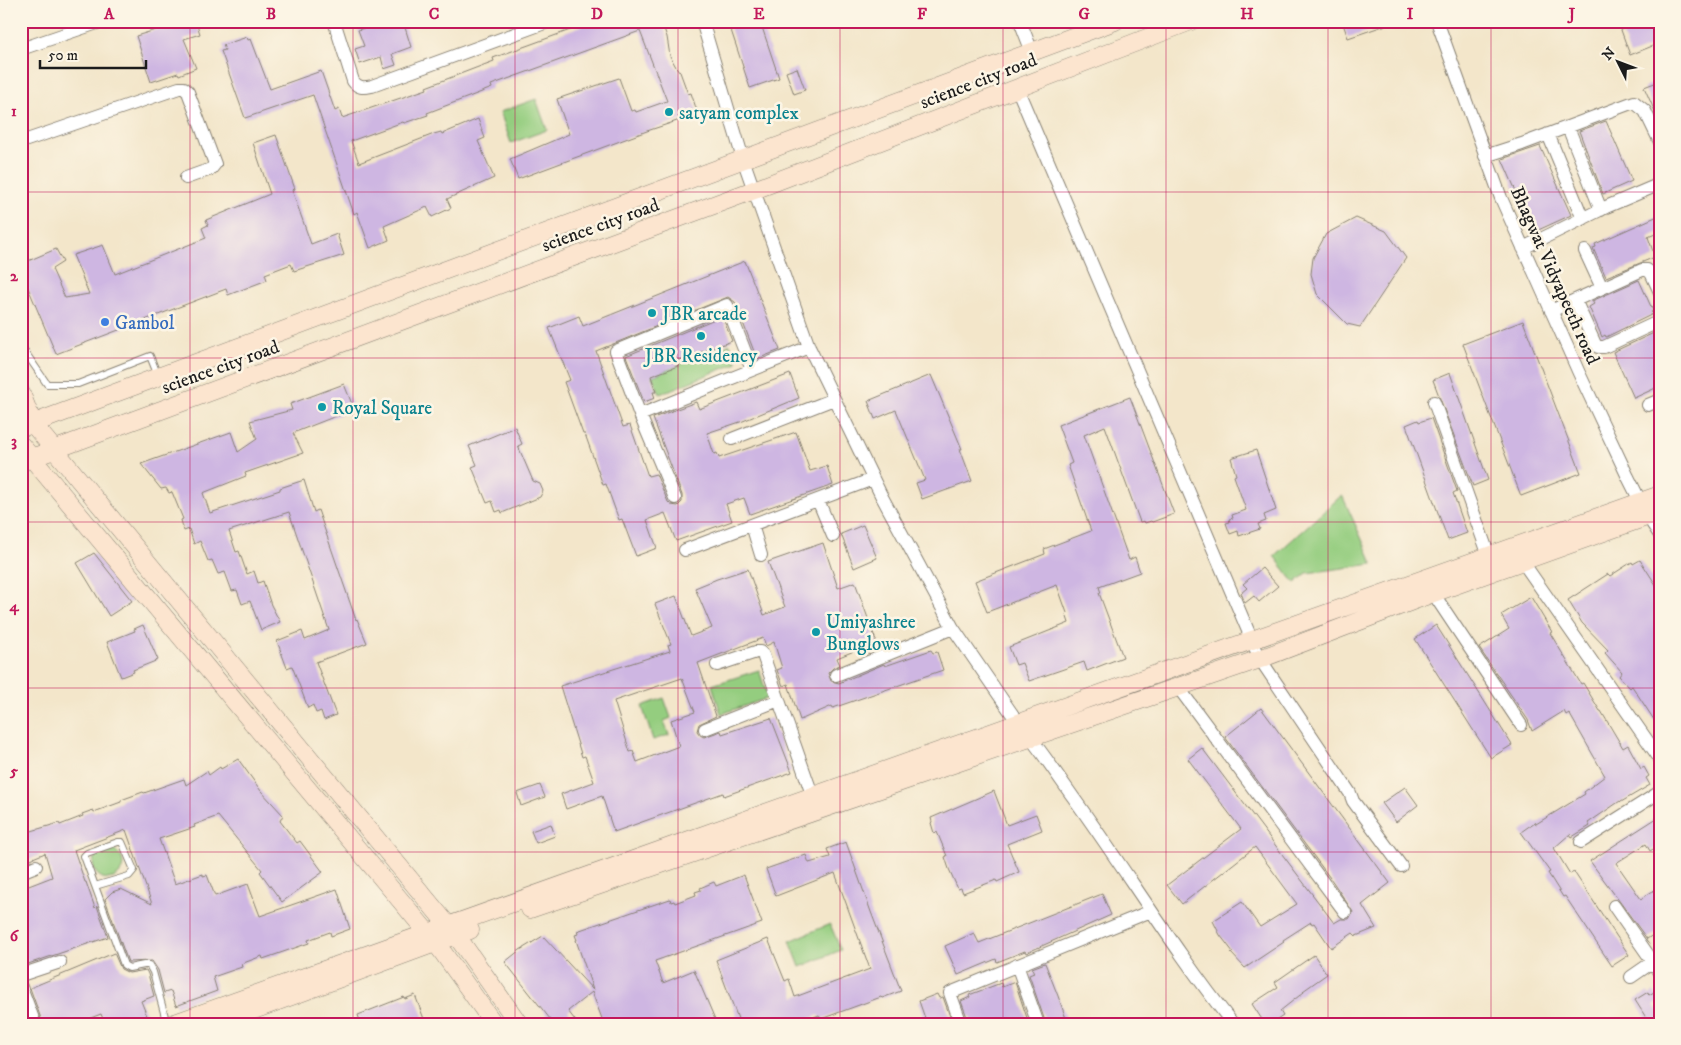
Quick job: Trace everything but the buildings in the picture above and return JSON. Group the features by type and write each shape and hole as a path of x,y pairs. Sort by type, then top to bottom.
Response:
{"street":[{"path":"21,49 103,21"},
{"path":"334,21 353,81 362,88 550,21"},
{"path":"702,21 743,159 809,347 873,479 953,628 1206,990 1233,1024"},
{"path":"1020,21 1032,52"},
{"path":"27,426 1116,21"},
{"name":"science city road","path":"25,455 55,450 754,190 1191,21"},
{"name":"Bhagwat Vidyapeeth road","path":"1437,21 1501,198 1551,311 1650,510 1660,535"},
{"path":"21,142 179,88 184,88 188,92 214,164 210,169 186,178"},
{"path":"1017,88 1260,659 1350,793 1353,801 1401,866"},
{"path":"1485,156 1634,102 1645,111 1660,142"},
{"path":"1568,127 1601,210"},
{"path":"1548,134 1583,219"},
{"path":"1523,248 1660,184"},
{"path":"1585,251 1602,288"},
{"path":"1551,311 1642,270 1648,270 1651,273 1660,292"},
{"path":"1575,300 1598,347 1604,347 1659,324"},
{"path":"675,498 640,415 616,351 726,305 752,370"},
{"path":"640,415 809,347"},
{"path":"21,393 27,426 55,450 452,930 519,1024"},
{"path":"732,439 834,399"},
{"path":"1434,402 1489,556"},
{"path":"25,455 432,938 494,1024"},
{"path":"685,550 873,479"},
{"path":"452,930 1031,738 1260,659 1522,561 1650,510 1660,495"},
{"path":"818,500 833,536"},
{"path":"216,1024 452,930 812,797 1489,556 1650,510"},
{"path":"752,525 762,555"},
{"path":"1522,561 1660,759"},
{"path":"1433,593 1521,726"},
{"path":"836,675 953,628"},
{"path":"717,665 756,652 760,652 763,655 812,797"},
{"path":"1178,687 1345,912"},
{"path":"705,729 779,700"},
{"path":"1581,842 1660,792"},
{"path":"21,872 36,866"},
{"path":"1614,906 1657,963 1632,977"},
{"path":"961,1024 950,993 1151,911"},
{"path":"172,1024 432,938"},
{"path":"21,975 60,962"},
{"path":"1018,965 1038,1024"},
{"path":"21,987 35,1024"}],"lane":[{"path":"21,343 47,384 78,384 150,356 158,377"},
{"path":"95,886 129,876 134,870 122,842 86,853 84,856 95,886 124,965 129,968 149,965 153,972 167,1024"}],"green space":[{"path":"536,99 547,130 511,143 500,112"},
{"path":"730,344 737,363 660,394 652,376"},
{"path":"1342,495 1373,564 1307,573 1295,583 1274,556"},
{"path":"759,670 768,698 721,714 712,685"},
{"path":"664,698 671,718 664,721 669,735 653,740 642,706"},
{"path":"108,849 119,853 123,864 119,875 108,879 97,875 93,864 97,853"},
{"path":"830,924 841,950 800,967 790,941"}],"place":[{"name":"satyam complex","path":"669,112"},
{"name":"JBR arcade","path":"652,313"},
{"name":"Gambol","path":"105,322"},
{"name":"JBR Residency","path":"701,336"},
{"name":"Royal Square","path":"322,407"},
{"name":"Umiyashree Bunglows","path":"816,632"}]}
